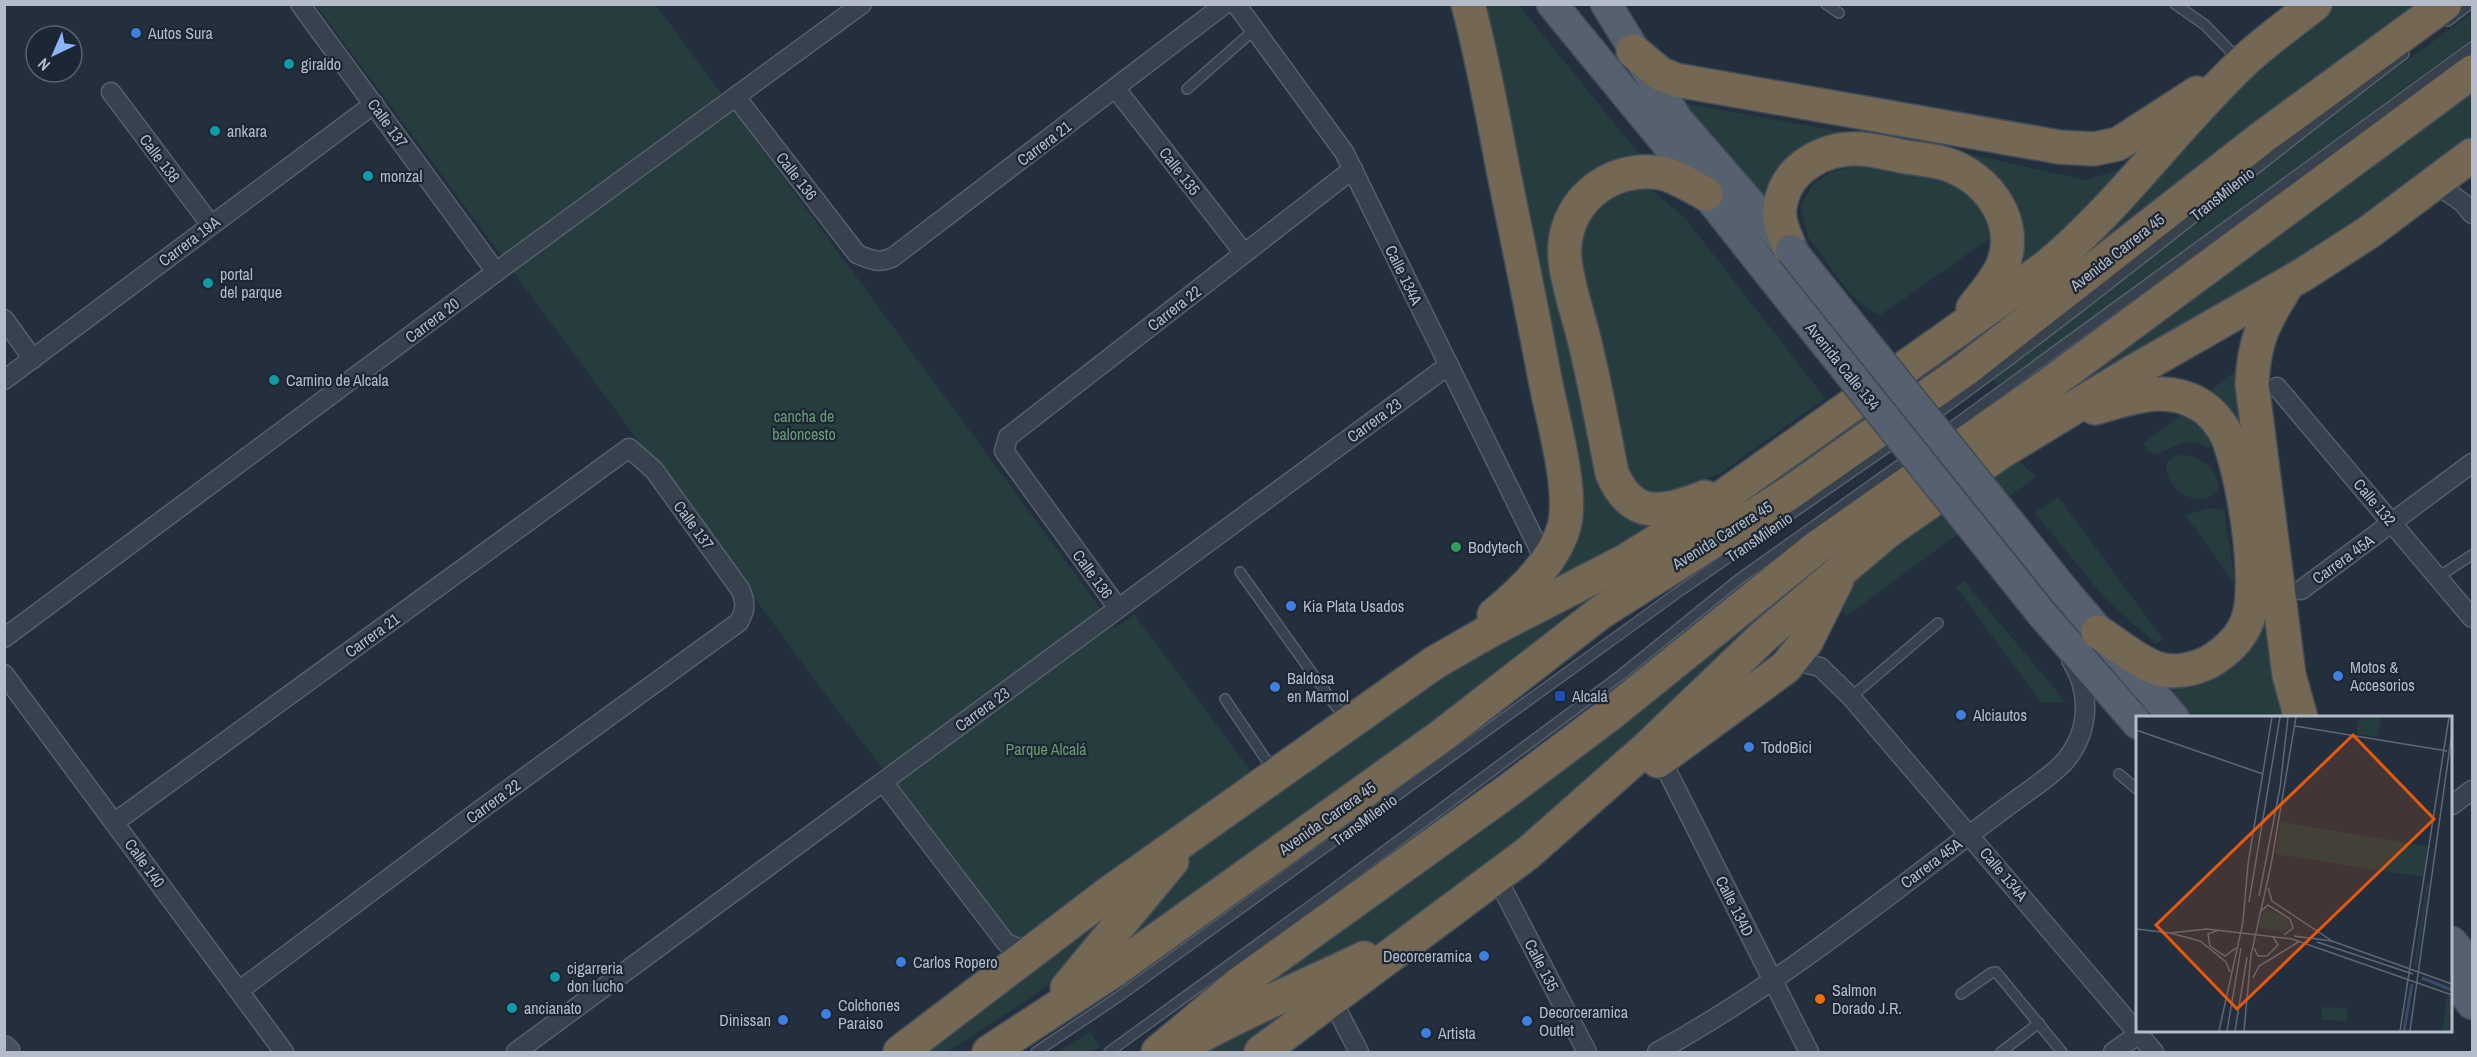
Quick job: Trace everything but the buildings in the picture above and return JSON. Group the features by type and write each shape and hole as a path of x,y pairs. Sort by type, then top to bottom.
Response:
{"highway":[{"path":"1434,663 1514,598 1534,578 1564,528 1567,511 1566,485 1485,74 1468,4"},
{"name":"Avenida Carrera 45","path":"900,1053 1015,956 1109,893 1434,663 1493,629 1625,561 1683,525 2030,279 2070,247 2241,64 2315,4"},
{"name":"Avenida Carrera 45","path":"989,1053 1036,1038 1113,971 1440,737 1601,612 1788,494 1966,369 2264,136 2442,16"},
{"path":"1633,51 1661,74 1676,80 2075,149 2107,148 2118,144 2241,64"},
{"path":"1158,1053 1239,984 1509,790 1614,711 1816,548 2047,386 2472,72"},
{"path":"1791,250 1781,222 1779,208 1785,190 1797,172 1810,161 1825,153 1862,149 1946,164 1969,175 1988,189 1998,204 2004,220 2007,252 2001,268 1987,290 1969,312 1931,348"},
{"path":"1261,1053 1528,853 1648,747 1765,635 1888,531 2001,452 2290,282 2368,232 2472,155"},
{"path":"1706,194 1662,173 1631,171 1604,182 1585,195 1571,217 1566,236 1565,259 1589,358 1612,472 1620,490 1635,504 1656,510 1667,510 1738,485"},
{"path":"2290,282 2270,312 2259,336 2253,360 2252,384 2289,675 2300,716"},
{"path":"2053,420 2146,394 2178,396 2203,406 2218,422 2227,435 2236,467 2249,535 2254,582 2248,620 2234,644 2206,663 2191,669 2174,671 2156,668 2098,632"},
{"path":"1528,853 1779,673 1806,642 1843,568"},
{"path":"1036,1038 1098,952 1178,853 1203,826"},
{"path":"1172,1053 1245,1012 1364,958 1455,909"}],"main road":[{"name":"Avenida Calle 134","path":"1552,4 2041,613 2136,722"},
{"path":"1583,4 1677,119"},
{"name":"Avenida Calle 134","path":"1606,4 1677,119 1791,250 2066,593 2172,716"},
{"path":"2453,944 2472,966"},
{"path":"2453,980 2472,1004"}],"street":[{"name":"Calle 137","path":"300,4 496,272"},
{"name":"Carrera 20","path":"4,638 496,272 862,4"},
{"name":"Carrera 21","path":"857,254 883,262 893,257 1225,4"},
{"name":"Calle 134A","path":"1236,4 1344,152 1545,561"},
{"name":"Calle 135","path":"1116,88 1244,253"},
{"name":"Calle 138","path":"111,92 211,225"},
{"name":"Calle 136","path":"736,97 857,254"},
{"name":"Carrera 19A","path":"4,380 374,104"},
{"name":"Carrera 22","path":"1004,452 1008,437 1353,169"},
{"path":"2435,183 2463,203 2472,214"},
{"path":"4,318 33,359"},
{"name":"Carrera 23","path":"516,1053 1449,365"},
{"name":"Calle 132","path":"2277,387 2472,618"},
{"name":"Calle 137","path":"629,448 654,470 740,589 745,600 744,611"},
{"name":"Carrera 21","path":"115,822 629,448"},
{"name":"Calle 136","path":"1004,452 1118,608"},
{"name":"Carrera 45A","path":"2301,590 2472,463"},
{"name":"Carrera 22","path":"240,990 471,817 727,632 739,622 744,611"},
{"name":"Carrera 45A","path":"1657,1053 1719,1017 1773,980 2050,775 2065,761 2077,743 2083,726 2086,704 2077,670 2041,613"},
{"name":"Calle 134A","path":"1792,660 1820,667 1851,697 2136,1028"},
{"name":"Calle 140","path":"4,675 240,990 284,1053"},
{"name":"Calle 134D","path":"1661,759 1809,1053"},
{"path":"883,782 1015,956"},
{"path":"2453,804 2472,790"},
{"name":"Calle 135","path":"1497,878 1587,1053"},
{"path":"1332,1000 1359,1053"},
{"name":"Calle 134A","path":"2140,1033 2154,1053"},
{"path":"2114,1053 2140,1033"}],"lane":[{"path":"1826,4 1839,13"},
{"path":"2175,4 2205,25 2241,64"},
{"path":"2442,16 2470,4"},
{"path":"1187,89 1254,30"},
{"name":"TransMilenio","path":"1932,442 2472,47"},
{"name":"TransMilenio","path":"1921,424 2016,357 2275,152 2412,48"},
{"name":"TransMilenio","path":"1036,1038 1118,997 1677,593 1911,431"},
{"name":"TransMilenio","path":"1109,1053 1621,675 1738,580 1922,449"},
{"path":"2438,577 2472,555"},
{"path":"1240,572 1348,723"},
{"path":"1851,697 1938,623"},
{"path":"1225,699 1276,775"},
{"path":"2119,774 2136,788"},
{"path":"1961,994 1990,973 1996,972 2062,1053"},
{"path":"2001,1053 2039,1023"}],"green space":[{"name":"Parque Alcalá","path":"316,5 656,5 1115,628 1134,614 1253,774 1017,943 829,699"},
{"path":"1484,5 1519,5 1644,160 1571,199 1602,477 1659,526 1531,594 1560,559"},
{"path":"2335,5 2419,5 2109,237 2101,228 2268,58"},
{"path":"2472,13 2472,39 1998,387 1992,379 2238,184"},
{"path":"2472,87 2472,144 2296,269 1999,435"},
{"path":"1682,103 1984,157 2085,180 2129,167 2084,216 2018,268 2023,235 2015,203 1990,179 1830,139 1811,143 1784,170 1773,204"},
{"path":"1862,164 1931,172 1964,187 1999,232 1879,316 1851,295 1808,237 1801,206 1812,185 1830,173"},
{"path":"1628,190 1652,190 1685,218 1825,398 1721,473 1669,494 1655,493 1631,482 1584,284 1582,251 1585,227 1599,207"},
{"path":"2243,366 2249,423 2235,430 2207,393"},
{"path":"2183,414 2199,426 2211,442 2209,448 2201,444 2187,443 2154,455 2146,450 2144,443"},
{"path":"2179,455 2201,460 2207,464 2215,475 2219,490 2202,499 2185,495 2177,489 2167,473 2166,464"},
{"path":"2007,460 2019,461 2036,477 1846,616 1836,601 1844,584"},
{"path":"2058,497 2163,639 2156,644 2103,596 2035,513"},
{"path":"2208,508 2224,510 2235,584 2185,515"},
{"path":"1809,572 1814,579 1615,765 1443,904 1363,950 1229,1010"},
{"path":"1964,581 2066,702 2041,702 1956,587"},
{"path":"1610,584 1575,608 1398,749 1131,939 1147,910 1179,864 1429,678"},
{"path":"2269,593 2289,716 2185,716 2160,688 2190,686 2216,678 2227,671 2247,651 2261,622"},
{"path":"1138,883 1087,951 1050,983 947,1052 929,1052 975,1010"},
{"path":"1306,1001 1241,1052 1183,1052 1232,1029"},
{"path":"1090,1032 1100,1046 1091,1052 1057,1052"}],"place":[{"name":"Autos Sura","path":"136,33"},
{"name":"giraldo","path":"289,64"},
{"name":"ankara","path":"215,131"},
{"name":"monzal","path":"368,176"},
{"name":"portal del parque","path":"208,283"},
{"name":"Camino de Alcala","path":"274,380"},
{"name":"Bodytech","path":"1456,547"},
{"name":"Kia Plata Usados","path":"1291,606"},
{"name":"Motos & Accesorios","path":"2338,676"},
{"name":"Baldosa en Marmol","path":"1275,687"},
{"name":"Alcalá","path":"1560,696"},
{"name":"Alciautos","path":"1961,715"},
{"name":"TodoBici","path":"1749,747"},
{"name":"Decorceramica","path":"1484,956"},
{"name":"Carlos Ropero","path":"901,962"},
{"name":"cigarreria don lucho","path":"555,977"},
{"name":"Salmon Dorado J.R.","path":"1820,999"},
{"name":"ancianato","path":"512,1008"},
{"name":"Colchones Paraiso","path":"826,1014"},
{"name":"Dinissan","path":"783,1020"},
{"name":"Decorceramica Outlet","path":"1527,1021"},
{"name":"Artista","path":"1426,1033"}],"park label":[{"name":"cancha de baloncesto","path":"804,425"}]}
